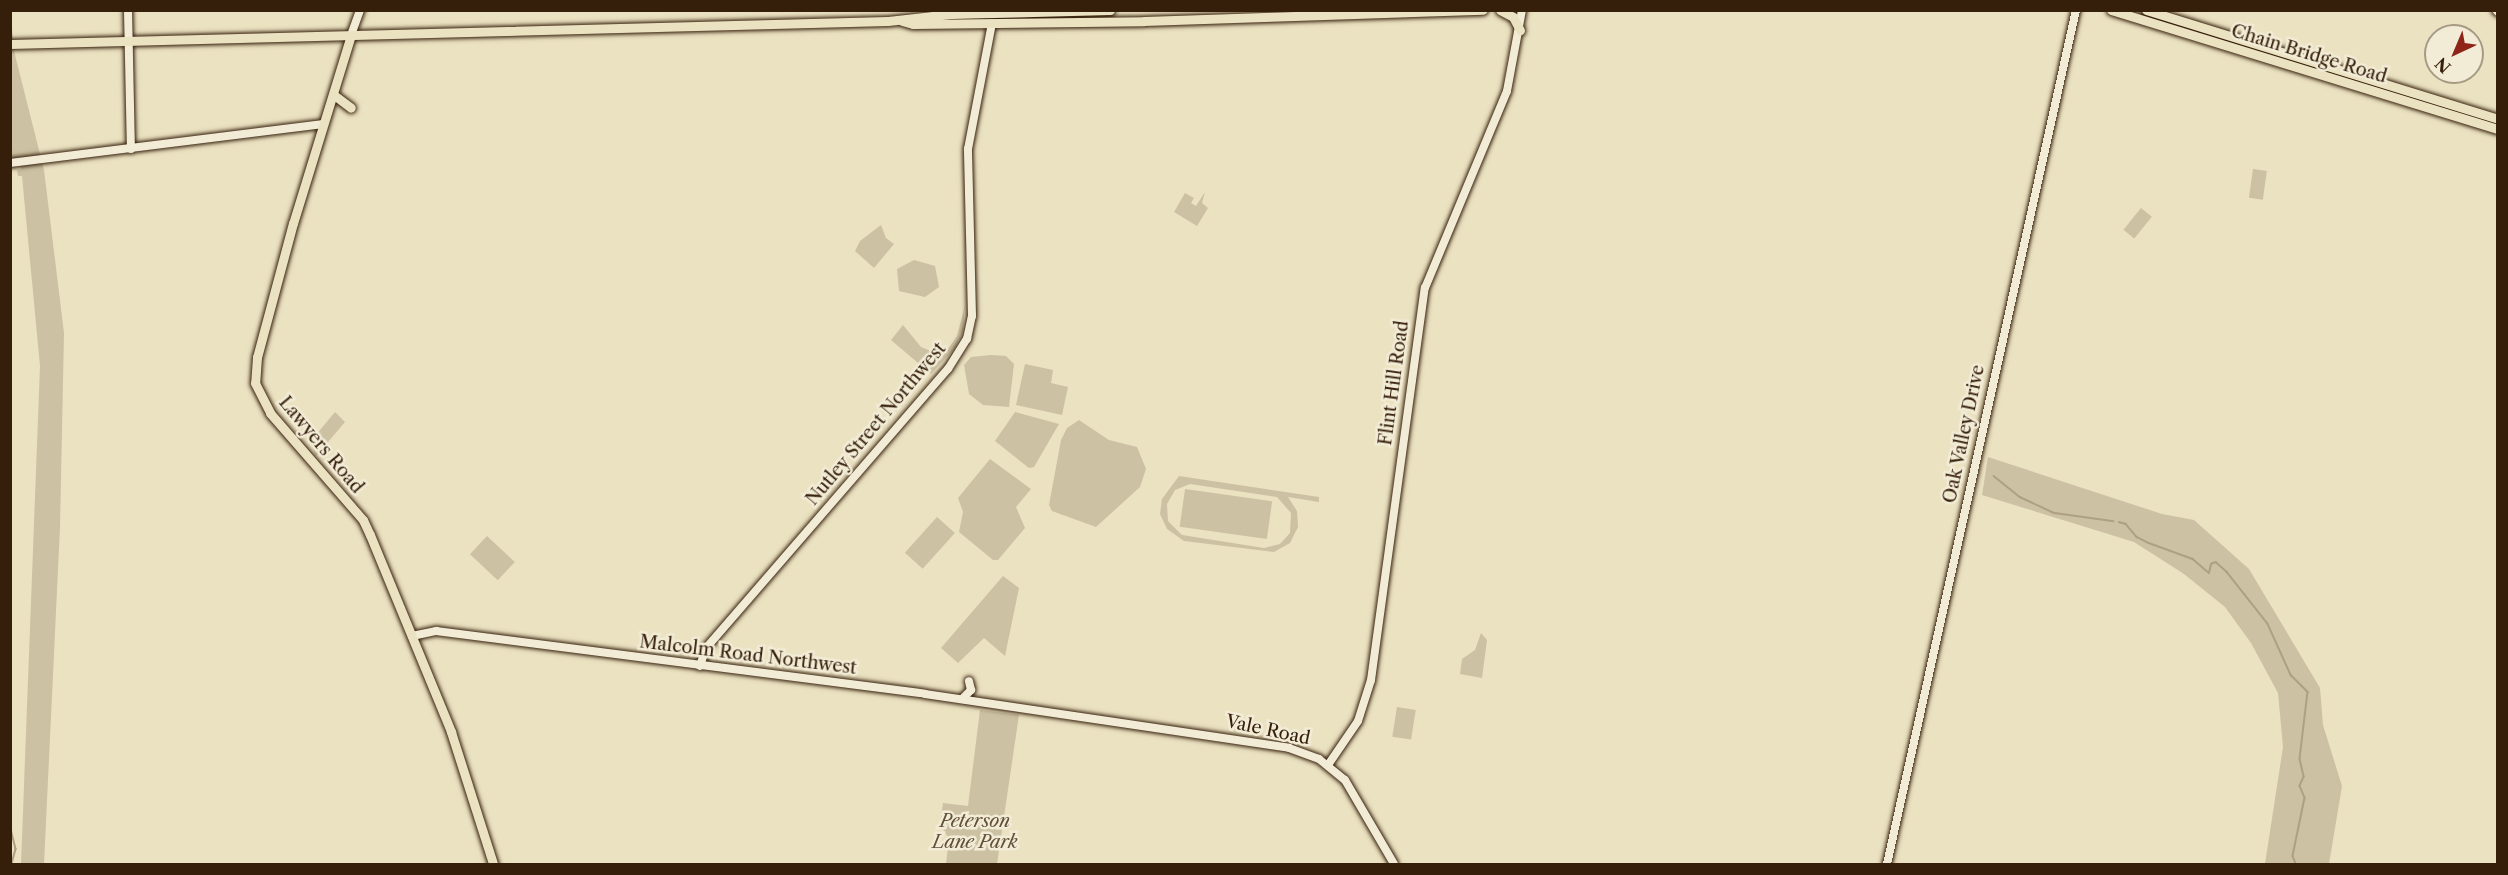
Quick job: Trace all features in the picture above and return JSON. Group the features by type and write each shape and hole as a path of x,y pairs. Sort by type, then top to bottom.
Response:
{"main road":[{"path":"10,45 903,21 916,15 1110,10"},
{"path":"994,14 1144,21 1482,10"},
{"path":"1500,10 1513,17 1520,30"},
{"name":"Chain Bridge Road","path":"2111,10 2498,129"},
{"name":"Chain Bridge Road","path":"2145,10 2498,119"},
{"name":"Lawyers Road","path":"351,35 257,357 255,383 270,413 363,520 451,732 493,864"},
{"path":"334,95 351,108"}],"street":[{"path":"128,10 131,148"},
{"path":"351,35 360,10"},
{"name":"Flint Hill Road","path":"1328,765 1358,721 1371,680 1425,288 1507,91 1522,10"},
{"name":"Oak Valley Drive","path":"1887,864 2076,10"},
{"name":"Nutley Street Northwest","path":"700,666 706,648 948,369 967,339 972,316 968,149 994,14"},
{"path":"10,164 324,124"},
{"name":"Malcolm Road Northwest","path":"412,636 436,631 1080,716"},
{"path":"963,699 971,690 969,681"},
{"name":"Vale Road","path":"1080,716 1271,744 1310,755 1328,765 1351,788 1395,864"}],"green space":[{"path":"10,11 15,55 44,170 64,333 60,527 44,864 21,864 40,366 22,176 18,176 17,170 21,169 20,158 11,159"},
{"path":"2253,169 2267,171 2263,200 2249,198"},
{"path":"1205,192 1202,203 1208,208 1197,226 1174,212 1185,193 1194,198 1191,203 1196,206"},
{"path":"2141,208 2152,217 2134,239 2123,230"},
{"path":"881,225 886,238 894,244 874,268 855,251 860,241"},
{"path":"914,260 935,266 939,287 925,297 899,291 897,269"},
{"path":"965,305 963,331 955,348 931,374 891,340 903,325 921,347 943,356 957,336"},
{"path":"1006,356 1014,364 1009,407 983,405 969,394 964,365 971,357"},
{"path":"1025,364 1053,370 1051,383 1068,387 1062,415 1016,405"},
{"path":"335,412 345,422 316,456 310,442"},
{"path":"1015,412 1059,424 1034,467 1029,468 995,441"},
{"path":"1079,420 1109,440 1137,447 1146,469 1140,487 1096,527 1052,511 1049,505 1061,440 1067,428"},
{"path":"1988,457 2162,514 2194,520 2249,569 2320,688 2323,725 2342,786 2329,864 2265,864 2283,747 2278,693 2251,643 2225,607 2184,574 2134,542 1982,495"},
{"path":"990,459 1031,489 1016,507 1025,528 998,560 993,560 959,532 963,512 958,498"},
{"path":"1179,476 1319,497 1319,502 1288,497 1297,511 1298,527 1290,543 1274,552 1184,541 1167,529 1160,514 1162,499","holes":["1190,484 1277,497 1291,513 1290,533 1280,544 1264,548 1182,535 1168,521 1167,504 1175,490"]},
{"path":"1185,489 1272,501 1267,539 1180,527"},
{"path":"937,517 955,533 923,569 905,553"},
{"path":"487,536 515,562 498,580 470,554"},
{"path":"1003,576 1019,588 1005,656 984,638 958,663 941,648"},
{"path":"1481,633 1487,640 1482,678 1460,674 1462,659 1475,650"},
{"path":"1397,707 1416,710 1411,740 1392,737"},
{"name":"Peterson Lane Park","path":"980,710 1019,715 997,864 946,864 949,839 940,824 943,803 968,806"}],"waterway":[{"path":"1994,476 2020,497 2055,513 2113,521"},
{"path":"2119,522 2126,524 2137,537 2193,559 2209,573 2211,564 2216,562 2227,572 2268,624 2291,675 2308,692 2300,759 2304,777 2300,786 2305,798 2293,856 2296,864"},
{"path":"10,825 16,849 12,864"}]}
